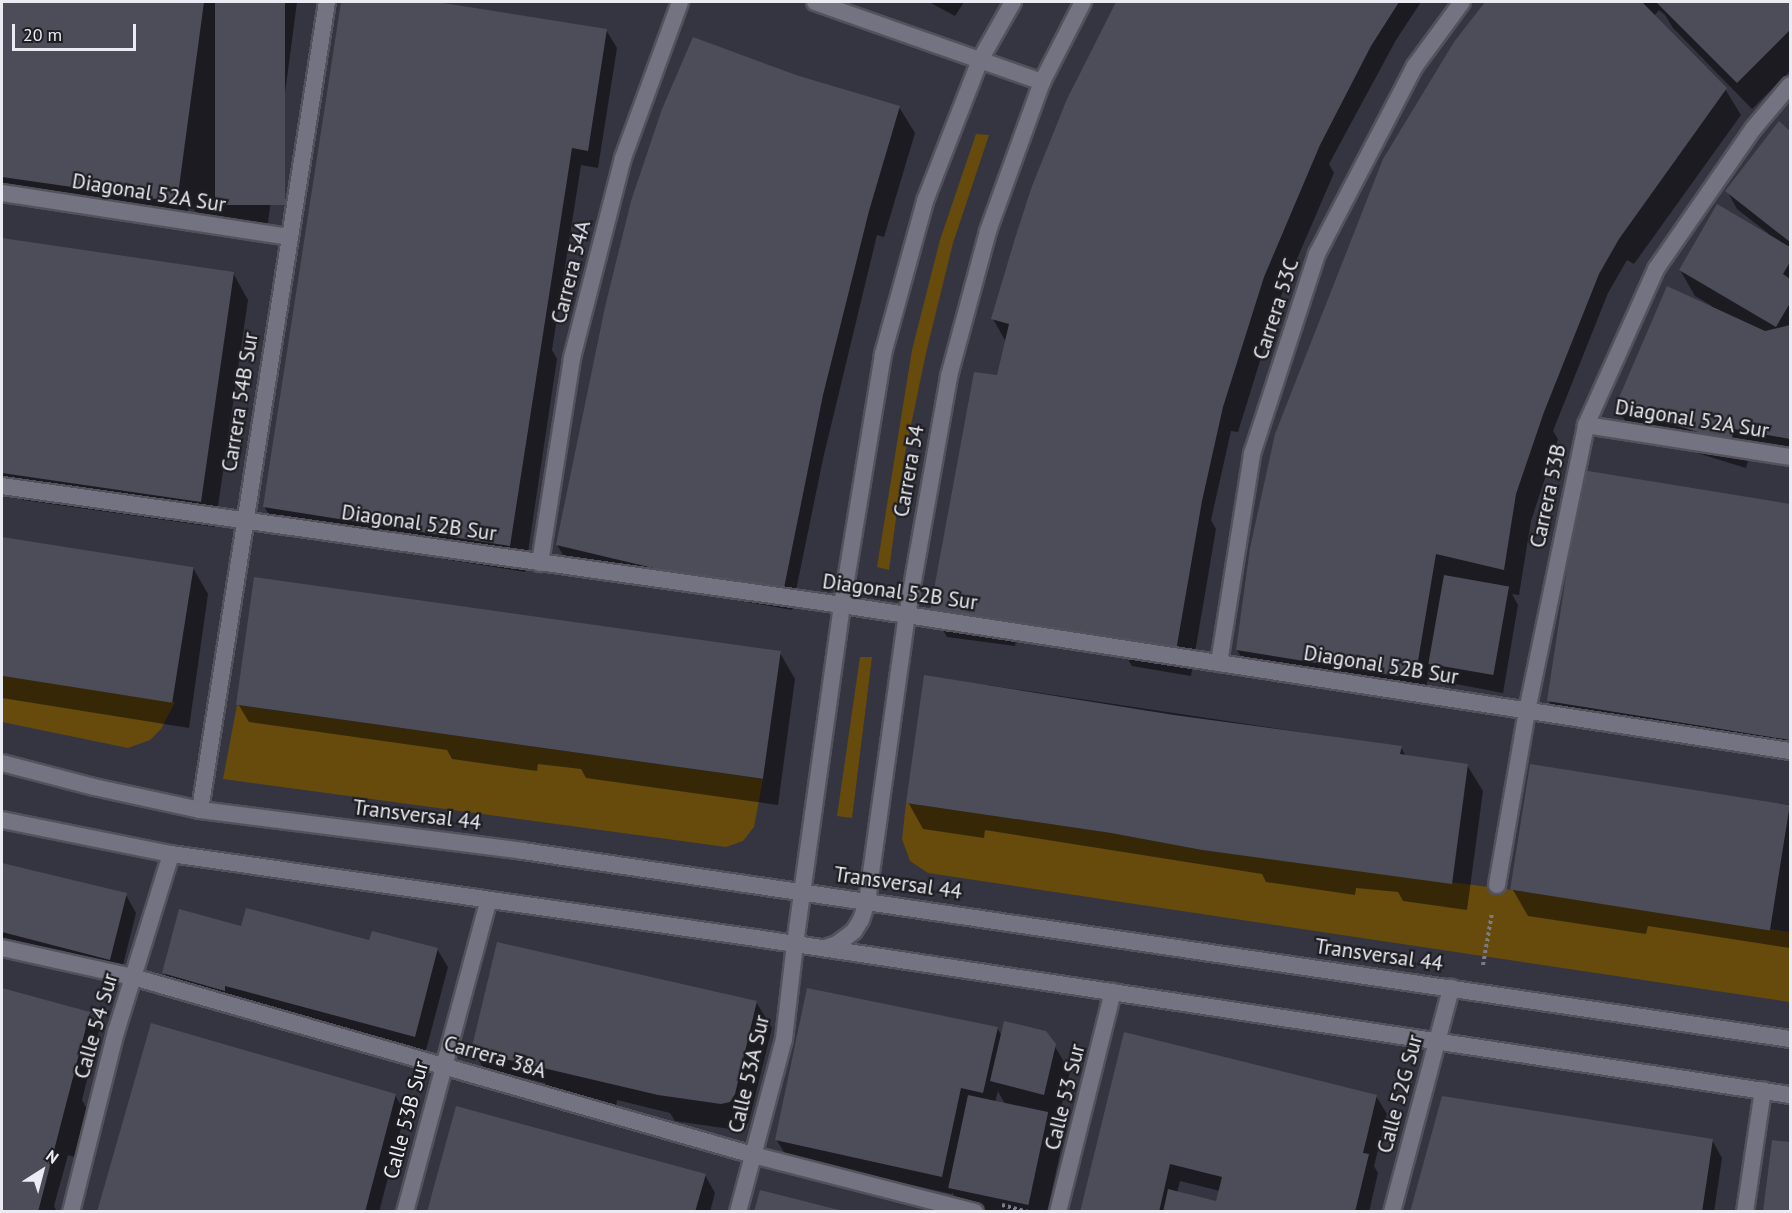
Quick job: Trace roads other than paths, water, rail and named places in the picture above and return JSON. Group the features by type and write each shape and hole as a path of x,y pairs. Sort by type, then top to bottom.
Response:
{"street":[{"name":"Carrera 54B Sur","path":"201,810 244,520 327,2"},
{"name":"Carrera 54A","path":"540,562 572,358 623,159 680,2"},
{"path":"815,2 1042,82"},
{"name":"Carrera 54","path":"795,944 842,605 883,354 925,201 980,60 1013,2"},
{"name":"Carrera 54","path":"823,949 837,944 854,931 867,902 908,615 949,376 988,231 1042,82 1083,2"},
{"name":"Carrera 53C","path":"1219,663 1252,454 1317,254 1414,66 1462,2"},
{"name":"Carrera 53B","path":"1497,885 1527,711 1586,425 1656,269 1753,129 1791,85"},
{"name":"Diagonal 52A Sur","path":"2,193 289,237"},
{"name":"Diagonal 52A Sur","path":"1586,425 1791,457"},
{"name":"Diagonal 52B Sur","path":"2,486 842,605 1791,751"},
{"name":"Transversal 44","path":"2,763 94,787 201,810 523,851 801,891 1791,1039"},
{"path":"2,820 171,854 488,902 795,944 1791,1095"},
{"name":"Calle 54 Sur","path":"71,1212 116,1032 171,854"},
{"name":"Calle 53B Sur","path":"405,1212 488,902"},
{"name":"Calle 53A Sur","path":"738,1212 784,1039 795,944"},
{"name":"Carrera 38A","path":"2,948 133,977 753,1155 975,1212"},
{"name":"Calle 52G Sur","path":"1392,1212 1451,988"},
{"name":"Calle 53 Sur","path":"1058,1212 1113,992"},
{"path":"1745,1212 1763,1090"}]}
